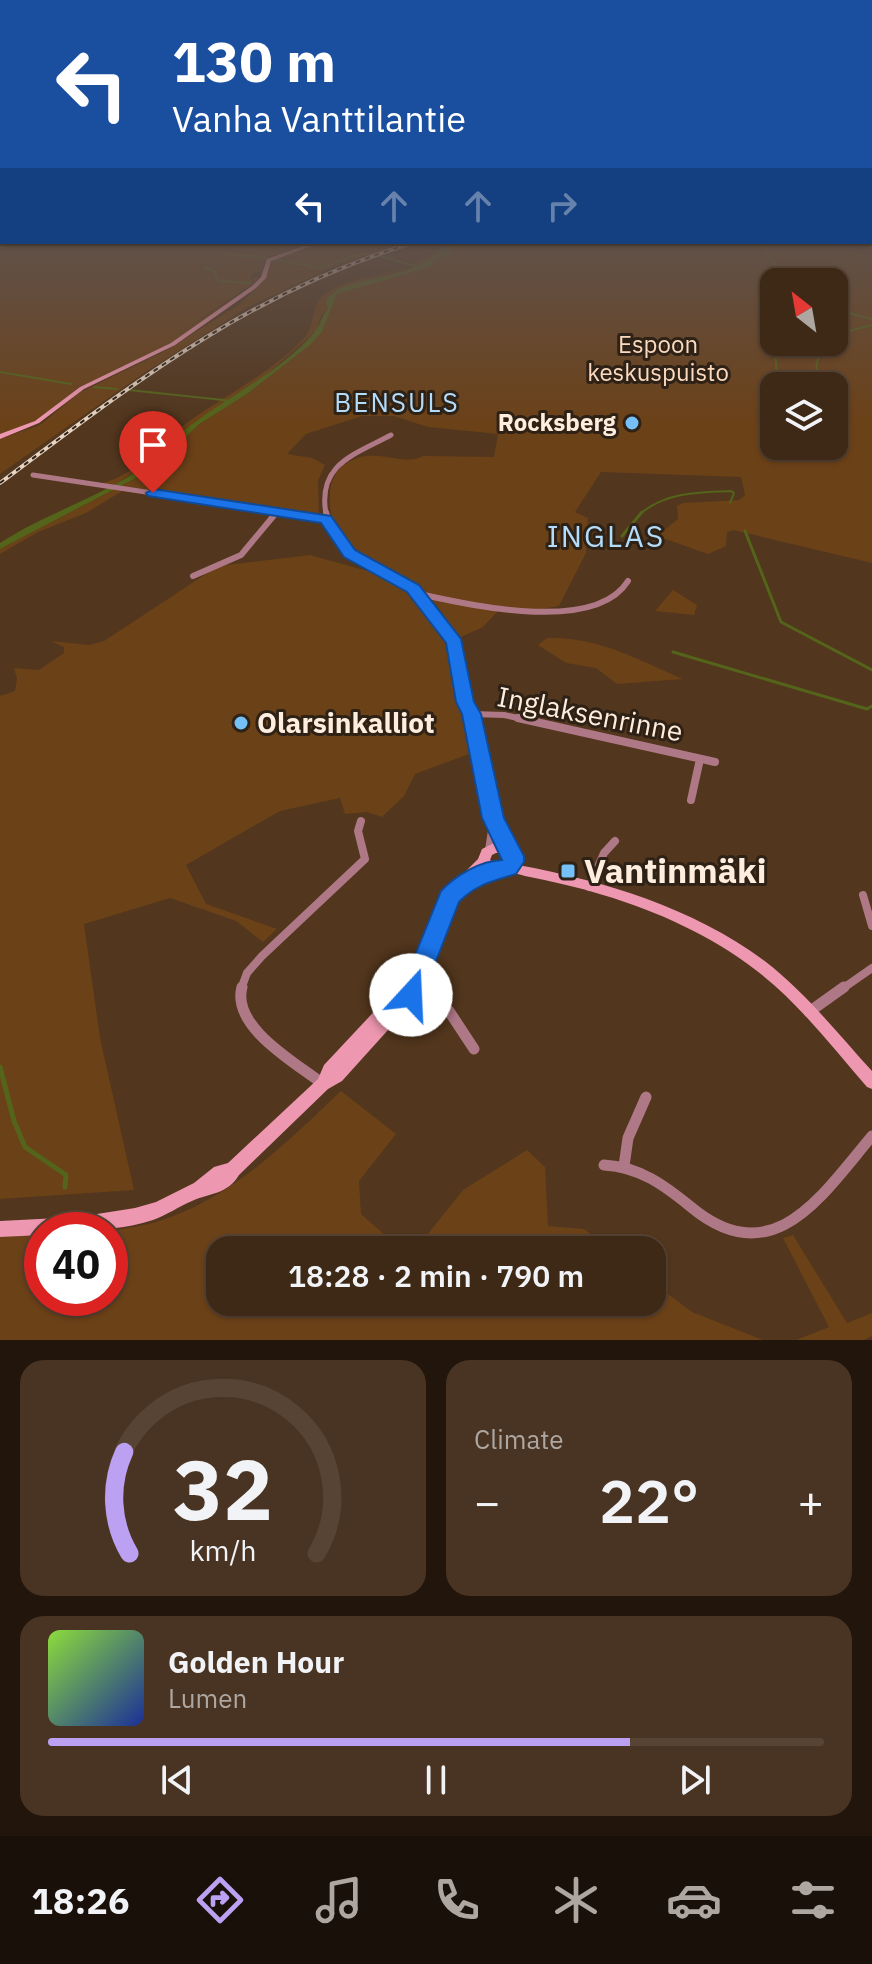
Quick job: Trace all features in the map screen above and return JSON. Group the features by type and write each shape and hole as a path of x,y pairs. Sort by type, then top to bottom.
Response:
{"main road":[{"path":"0,437 43,419 82,388 152,356 213,319 242,297"},
{"path":"489,860 510,859"},
{"path":"0,1229 108,1222 154,1211 199,1190 214,1188 226,1180 233,1169 323,1084 337,1076 403,1005 411,995 442,912 460,886 489,860 510,859 689,922 721,939 763,969 809,1012 872,1082"}],"street":[{"path":"391,435 338,464 325,485 326,519 350,554 419,594 489,610 529,614 609,600 620,594 628,581"},
{"path":"33,475 326,519"},
{"path":"193,576 241,555 276,513"},
{"path":"419,594 455,643 465,702 472,714 493,818 510,859"},
{"name":"Inglaksenrinne","path":"472,714 504,715 715,762"},
{"name":"Inglaksenrinne","path":"691,800 700,759"},
{"path":"489,860 493,818"},
{"path":"323,1084 251,1028 241,1006 240,992 247,973 262,956 365,859 358,831 361,821"},
{"path":"589,887 604,853 615,841"},
{"path":"863,895 872,926"},
{"path":"809,1012 872,968"},
{"path":"413,986 449,1011 474,1049"},
{"path":"624,1166 628,1138 646,1097"},
{"path":"604,1165 643,1171 718,1226 741,1232 762,1232 782,1228 806,1210 872,1136"}],"green space":[{"path":"0,297 233,297 172,338 237,297 153,354 79,387 42,418 0,435"},
{"path":"248,297 270,297 246,308 144,373 0,474 0,439 40,425 79,393 159,354"},
{"path":"330,297 326,301 328,309 321,316 316,331 257,383 195,422 152,461 113,486 98,484 135,467 187,423 291,351 308,333 321,298"},
{"name":"Espoon keskuspuisto","path":"336,297 760,297 760,356 848,356 848,297 872,297 872,563 733,530 727,532 726,546 708,554 657,536 678,519 677,506 683,503 739,500 745,495 741,477 601,472 575,512 588,518 586,553 559,606 537,610 499,610 483,627 459,638 437,605 421,589 347,544 337,531 331,515 331,485 343,466 368,456 406,460 423,456 494,457 498,434 428,427 394,416 362,416 306,434 287,454 312,458 325,465 318,481 319,514 129,487 86,513 38,532 0,554 0,549 153,469 198,425 247,394 322,332"},
{"path":"310,555 382,575 410,592 455,653 469,754 415,774 404,796 382,817 367,812 345,814 340,798 280,811 186,865 206,904 277,929 263,942 236,921 170,898 84,924 100,1038 134,1190 0,1199 0,696 15,691 17,679 14,668 39,670 64,653 64,647 51,641 89,645 104,641 218,566"},
{"path":"673,590 697,605 694,615 655,611"},
{"path":"547,638 600,645 683,679 617,684 596,668 566,663 538,645"},
{"path":"341,1091 396,1134 359,1181 361,1214 386,1236 206,1236 206,1316 666,1316 666,1292 692,1312 763,1340 0,1340 0,1237 24,1235 24,1316 128,1316 128,1228 159,1221 211,1198 235,1183 300,1130"},
{"path":"527,1150 545,1167 548,1226 584,1229 593,1236 426,1236 463,1190"},
{"path":"793,1235 847,1323 872,1313 872,1336 864,1340 796,1340 829,1327 783,1238"}],"shaded area":[{"path":"336,297 322,332 310,345 247,394 198,425 153,469 0,549 0,543 15,534 134,473 191,425 285,360 315,331 328,309 326,301"}],"waterway":[{"path":"848,313 872,319"},
{"path":"848,331 872,325"},
{"path":"775,356 777,372"},
{"path":"817,372 819,356"},
{"path":"0,372 71,384"},
{"path":"94,387 117,389"},
{"path":"129,390 233,401"},
{"path":"641,513 661,501 695,493 731,491 734,493 730,503"},
{"path":"622,536 641,513"},
{"path":"745,531 781,622 872,670"},
{"path":"673,652 867,709 872,706"},
{"path":"0,1067 14,1121 25,1147 66,1175 65,1187"}],"railway":[{"path":"0,483 147,375 279,297"}],"place":[{"name":"Rocksberg","path":"632,423"},
{"name":"Olarsinkalliot","path":"241,723"},
{"name":"Vantinmäki","path":"568,871"}],"district":[{"name":"BENSULS","path":"397,403"},
{"name":"INGLAS","path":"606,537"}],"route":[{"path":"153,493 326,519 350,554 413,588 455,643 465,702 472,714 475,741 493,818 502,841 513,856 513,862 508,868 493,869 460,886 449,897 411,995"}]}
